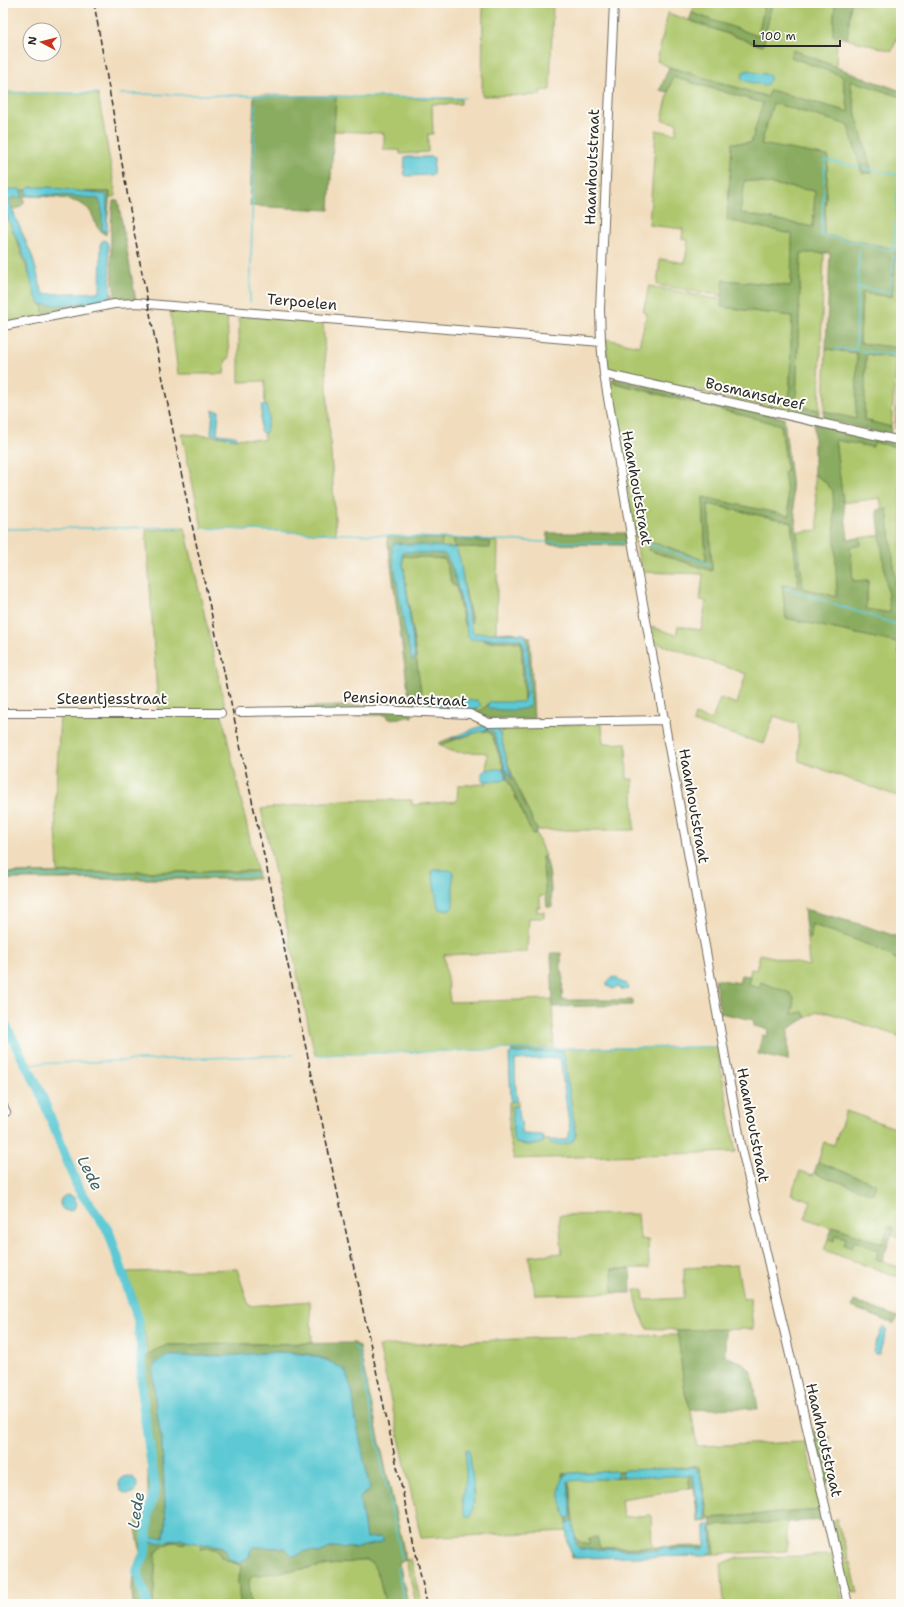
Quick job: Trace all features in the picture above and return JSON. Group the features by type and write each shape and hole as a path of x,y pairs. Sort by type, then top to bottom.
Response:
{"street":[{"name":"Haanhoutstraat","path":"614,3 600,309 604,374 638,576 741,1145 848,1604"},
{"name":"Terpoelen","path":"3,326 114,304 137,303 601,342"},
{"name":"Bosmansdreef","path":"604,374 901,440"},
{"name":"Pensionaatstraat","path":"239,712 378,710 470,714 489,723 664,720"},
{"name":"Steentjesstraat","path":"3,713 221,713"},
{"path":"3,1106 6,1112 3,1113"}],"green space":[{"path":"483,3 553,3 550,90 540,91 540,95 482,96"},
{"path":"695,3 765,3 758,36 692,13"},
{"path":"765,3 772,3 763,46 689,20 692,13 758,36"},
{"path":"772,3 835,3 833,35 837,36 836,67 794,50 842,76 849,112 771,90 768,97 669,67 657,61 668,13 762,46"},
{"path":"835,3 851,3 847,39 833,35"},
{"path":"851,3 892,3 901,5 901,36 898,36 892,51 847,39"},
{"path":"793,50 901,91 901,97 850,80 856,115 872,173 862,173 848,125 773,103 761,144 828,156 824,235 896,249 892,297 862,293 860,343 901,348 901,359 866,354 864,420 891,427 890,435 823,419 824,411 856,419 857,353 826,349 830,253 801,253 796,406 819,410 818,418 789,412 792,316 721,307 724,280 791,286 792,234 727,220 732,143 751,143 763,103 673,77 668,92 660,90 669,67 768,97 770,90 849,112 842,76 790,57","holes":["745,180 815,191 813,227 740,213"]},
{"path":"672,77 763,103 751,143 733,143 727,220 793,234 791,286 724,280 722,296 657,285 660,259 685,263 688,240 682,239 683,229 649,225 656,130 676,134 677,123 662,120"},
{"path":"850,80 901,97 901,287 897,348 860,343 862,293 892,296 896,250 824,235 828,156 761,145 773,103 849,125 862,173 872,173 856,115"},
{"path":"3,92 98,94 116,196 110,199 110,192 3,190"},
{"path":"254,95 336,96 329,210 250,206"},
{"path":"336,96 461,99 461,104 432,104 433,134 428,134 428,152 400,154 400,150 384,150 384,133 334,131"},
{"path":"745,180 815,191 813,227 740,213"},
{"path":"3,190 110,192 106,235 99,230 89,210 84,205 68,199 24,196 24,203 19,208 10,210 7,209 3,203"},
{"path":"118,200 136,301 117,300 114,292 111,267 111,222 113,201"},
{"path":"3,203 36,293 42,302 46,316 3,324"},
{"path":"801,252 824,253 819,410 796,406"},
{"path":"649,286 722,300 721,307 792,316 789,412 608,370 606,339 639,346 647,313 643,312"},
{"path":"112,293 115,301 46,316 43,312 42,302 77,304 96,303 110,298 110,294"},
{"path":"170,310 227,314 229,359 226,359 224,374 178,374"},
{"path":"239,316 323,322 336,534 202,528 182,434 264,440 265,381 239,382"},
{"path":"826,349 857,353 856,419 824,411"},
{"path":"866,354 897,358 891,427 864,420"},
{"path":"899,358 901,359 901,429 895,428"},
{"path":"613,378 784,418 803,588 837,597 833,491 824,481 814,474 814,424 901,444 901,448 874,442 873,447 835,440 848,539 860,538 861,545 850,547 853,581 868,580 866,609 890,613 877,510 887,509 901,625 901,670 898,643 786,618 782,585 799,587 791,522 708,504 712,571 648,550 651,541 706,561 703,497 790,516 784,472 787,471 781,425 613,382"},
{"path":"610,382 781,425 787,471 784,472 790,516 703,498 706,561 651,541 648,550 712,571 708,504 791,522 799,588 782,585 786,618 898,643 901,670 901,803 900,797 799,761 798,724 774,716 764,744 693,722 695,715 712,720 720,698 737,704 746,674 654,642 652,627 676,635 678,626 701,630 706,601 700,600 703,574 641,572"},
{"path":"835,439 872,447 873,442 901,448 901,625 887,509 882,510 880,498 843,503"},
{"path":"814,474 824,481 833,491 838,597 803,588 797,532 818,530"},
{"path":"185,528 226,710 158,710 146,530"},
{"path":"547,533 625,533 627,545 548,544"},
{"path":"881,535 891,613 866,609 868,580 853,581 850,547 861,545 860,538"},
{"path":"387,536 442,539 441,550 457,553 472,622 464,624 456,586 452,584 445,559 402,556 422,699 414,700 415,709 412,709 412,717 389,719 387,715 276,716 275,708 410,704"},
{"path":"442,539 454,539 454,547 490,548 490,541 498,542 496,633 484,634 484,641 522,642 524,706 487,705 482,710 478,711 471,707 427,710 415,709 414,700 422,699 402,556 445,559 452,583 456,586 464,624 472,622 457,553 441,551"},
{"path":"454,539 490,541 490,548 454,547"},
{"path":"512,632 530,637 534,719 494,720 484,717 427,710 428,706 471,707 478,711 482,710 487,705 524,706 521,642 484,641 484,634"},
{"path":"222,715 257,871 58,873 55,806 60,716"},
{"path":"602,724 603,744 626,743 627,779 633,779 634,830 537,830 519,792 496,726"},
{"path":"496,726 519,792 537,830 536,833 532,834 509,782 492,735 487,731 480,731 440,745 438,743 471,730"},
{"path":"480,731 487,731 492,735 509,782 532,834 536,833 545,856 542,857 547,895 540,896 540,907 537,907 537,912 544,912 544,918 529,918 527,952 444,955 450,1002 552,999 554,1048 315,1055 261,809 343,800 412,800 412,805 457,801 458,785 486,784 487,753 450,751 440,745"},
{"path":"545,856 550,875 552,907 547,907 542,857"},
{"path":"257,871 258,879 3,879 3,873"},
{"path":"804,909 863,925 901,938 901,962 868,945 811,924 811,938 807,939"},
{"path":"810,924 868,945 901,962 901,1037 826,1012 817,1012 806,1018 803,1012 792,1014 794,1005 761,982 759,988 748,985 751,969 756,970 760,954 809,966 807,939 811,938"},
{"path":"551,953 561,953 561,969 563,973 562,1000 633,1000 633,1005 553,1007"},
{"path":"741,975 750,976 748,985 759,988 761,982 790,993 794,998 792,1014 803,1012 806,1018 788,1029 788,1061 758,1054 762,1035 767,1036 768,1029 753,1026 754,1020 720,1013 715,979 739,983"},
{"path":"717,1047 736,1152 514,1159 509,1137 509,1102 518,1101 518,1106 512,1106 519,1144 537,1145 544,1142 543,1140 549,1140 550,1143 573,1141 565,1058 562,1051 565,1048"},
{"path":"565,1048 562,1051 512,1052 512,1049"},
{"path":"846,1111 901,1130 901,1238 891,1235 894,1228 889,1226 883,1244 833,1226 832,1228 805,1218 811,1201 791,1194 800,1171 813,1175 814,1173 873,1193 876,1184 818,1162 824,1142 834,1145"},
{"path":"818,1162 876,1184 873,1194 814,1173"},
{"path":"638,1214 640,1239 648,1240 649,1268 612,1269 613,1293 535,1295 529,1256 562,1253 559,1215"},
{"path":"833,1226 882,1244 889,1226 894,1228 882,1261 876,1259 878,1250 854,1241 852,1248 844,1245 846,1238 836,1235 834,1241 828,1239"},
{"path":"836,1235 846,1238 844,1245 851,1248 854,1241 879,1250 876,1259 901,1268 901,1278 824,1250 828,1239 833,1240"},
{"path":"737,1265 743,1299 750,1298 753,1329 677,1330 647,1328 639,1311 634,1290 643,1290 644,1300 684,1298 684,1268"},
{"path":"237,1269 249,1306 310,1301 312,1343 167,1345 148,1355 147,1344 137,1302 127,1272"},
{"path":"612,1269 630,1269 631,1293 613,1293"},
{"path":"854,1301 898,1317 894,1324 852,1307"},
{"path":"725,1329 725,1356 743,1363 752,1372 758,1409 737,1408 691,1410 685,1393 677,1330"},
{"path":"678,1335 685,1393 691,1410 697,1446 805,1442 821,1510 708,1518 698,1467 562,1474 568,1531 421,1538 379,1346 537,1338"},
{"path":"355,1343 359,1347 406,1560 399,1563 408,1604 385,1604 379,1576 372,1563 366,1560 252,1576 249,1581 251,1604 240,1604 238,1580 242,1566 222,1558 216,1549 201,1549 199,1543 213,1544 223,1548 225,1551 249,1557 251,1549 254,1547 285,1548 298,1555 305,1551 319,1553 332,1547 354,1548 379,1543 381,1537 366,1538 360,1499 361,1496 366,1494 369,1484 356,1420 352,1391 329,1360 308,1354 279,1352 223,1356 167,1356 155,1398 162,1445 166,1524 164,1537 166,1542 181,1539 185,1541 185,1544 172,1542 163,1546 156,1552 153,1604 133,1604 133,1577 141,1551 136,1527 140,1514 148,1509 148,1470 139,1400 139,1361 153,1351 167,1345"},
{"path":"813,1430 831,1437 824,1456 836,1462 833,1475 835,1482 823,1483"},
{"path":"699,1467 709,1521 698,1522 694,1487 690,1488 688,1474 569,1480 574,1535 579,1542 589,1545 589,1538 597,1537 600,1548 707,1546 705,1526 712,1526 715,1554 572,1558 562,1474"},
{"path":"688,1474 690,1488 621,1499 623,1517 651,1515 652,1547 600,1548 589,1538 589,1545 581,1542 574,1535 569,1480"},
{"path":"821,1510 823,1520 712,1526 711,1518"},
{"path":"836,1518 849,1559 841,1559 832,1523"},
{"path":"787,1522 787,1551 715,1554 712,1526"},
{"path":"185,1541 199,1543 201,1549 217,1549 224,1558 242,1566 238,1580 240,1604 153,1604 156,1552 169,1543 175,1542 184,1544"},
{"path":"832,1555 843,1604 716,1604 724,1603 721,1564 736,1558"},
{"path":"411,1559 421,1604 416,1604 406,1560"},
{"path":"366,1560 372,1563 379,1576 385,1604 251,1604 249,1581 252,1576"},
{"path":"850,1562 858,1592 851,1591 848,1587 843,1564"}],"water":[{"path":"750,70 770,76 770,80 765,86 742,80 743,72"},
{"path":"405,157 434,158 433,175 406,176 404,174"},
{"path":"30,187 49,187 107,195 107,231 102,231 102,209 99,199 58,195 28,196 26,190"},
{"path":"11,189 19,189 22,191 22,197 11,198 9,202 32,256 43,294 100,292 101,242 104,240 108,245 111,294 108,300 63,305 40,304 33,288 27,264 5,212 3,195"},
{"path":"262,405 266,405 269,416 266,432 263,434 260,431"},
{"path":"213,410 219,411 217,433 235,436 237,437 236,439 211,434"},
{"path":"394,543 456,548 460,559 469,619 473,633 525,634 528,647 530,706 511,710 491,709 488,707 489,702 523,702 526,691 523,644 519,639 470,639 468,637 456,580 448,559 444,554 404,552 402,554 415,658 412,660 405,631 392,553 392,546"},
{"path":"477,700 481,705 477,709 472,710 430,709 426,706 432,702"},
{"path":"484,725 498,726 512,780 505,768 493,731 487,730 451,739"},
{"path":"503,769 507,779 501,781 482,781 482,773 485,770"},
{"path":"433,870 449,870 453,872 453,907 451,909 443,910 438,908 432,873"},
{"path":"616,977 621,982 627,984 628,989 623,990 618,986 613,989 607,986 607,982 611,978"},
{"path":"562,1051 565,1058 576,1133 575,1137 570,1143 558,1145 550,1143 549,1140 566,1140 570,1131 560,1058 515,1060 516,1094 518,1101 514,1102 511,1101 509,1054 512,1052"},
{"path":"512,1106 518,1106 523,1134 542,1135 544,1141 534,1145 516,1143 513,1139"},
{"path":"65,1195 71,1195 76,1200 74,1209 71,1211 65,1211 60,1206 60,1200"},
{"path":"883,1326 887,1329 879,1354 875,1354 873,1351"},
{"path":"279,1352 314,1356 328,1361 345,1370 352,1391 356,1420 370,1490 361,1496 360,1499 366,1538 381,1537 384,1540 379,1543 354,1548 332,1547 319,1553 307,1551 293,1556 285,1548 254,1547 251,1549 249,1557 240,1563 229,1559 223,1547 190,1542 181,1539 158,1543 150,1542 149,1538 164,1537 166,1524 162,1445 155,1398 153,1370 155,1364 167,1356 223,1356"},
{"path":"466,1449 469,1450 474,1495 474,1504 470,1517 465,1515 463,1506 466,1477"},
{"path":"694,1468 700,1474 706,1519 700,1520 699,1517 693,1476 625,1478 621,1473 624,1470"},
{"path":"618,1472 616,1478 568,1481 571,1517 566,1517 562,1506 560,1493 561,1480 564,1476 569,1473"},
{"path":"128,1476 134,1479 137,1485 134,1491 128,1494 122,1491 119,1485 122,1479"},
{"path":"573,1521 576,1544 581,1549 658,1550 666,1546 670,1549 701,1549 705,1546 705,1525 712,1525 712,1550 703,1556 576,1558 569,1547 567,1537 566,1523"}],"waterway":[{"path":"3,93 97,93"},
{"path":"120,94 465,98"},
{"path":"250,302 255,104"},
{"path":"825,162 825,160 858,167"},
{"path":"824,183 825,164"},
{"path":"863,168 901,175"},
{"path":"896,221 898,174"},
{"path":"824,187 821,235 886,249"},
{"path":"893,250 895,223"},
{"path":"835,349 856,350 859,249"},
{"path":"890,249 899,251"},
{"path":"858,287 891,292 894,256"},
{"path":"856,350 895,355"},
{"path":"3,529 180,527"},
{"path":"201,528 544,542 626,543"},
{"path":"638,541 710,564"},
{"path":"786,588 901,626"},
{"path":"140,876 255,875"},
{"path":"3,876 134,876"},
{"name":"Lede","path":"3,1021 39,1089 78,1188 109,1232 138,1319 140,1341"},
{"path":"315,1055 509,1049 717,1047"},
{"path":"26,1064 293,1055"},
{"name":"Lede","path":"141,1345 142,1396 155,1488 148,1515 146,1551 137,1571 147,1604"},
{"path":"354,1347 358,1350 402,1560"},
{"path":"397,1567 405,1604"}],"railway":[{"path":"94,3 134,232 186,497 427,1604"}]}
